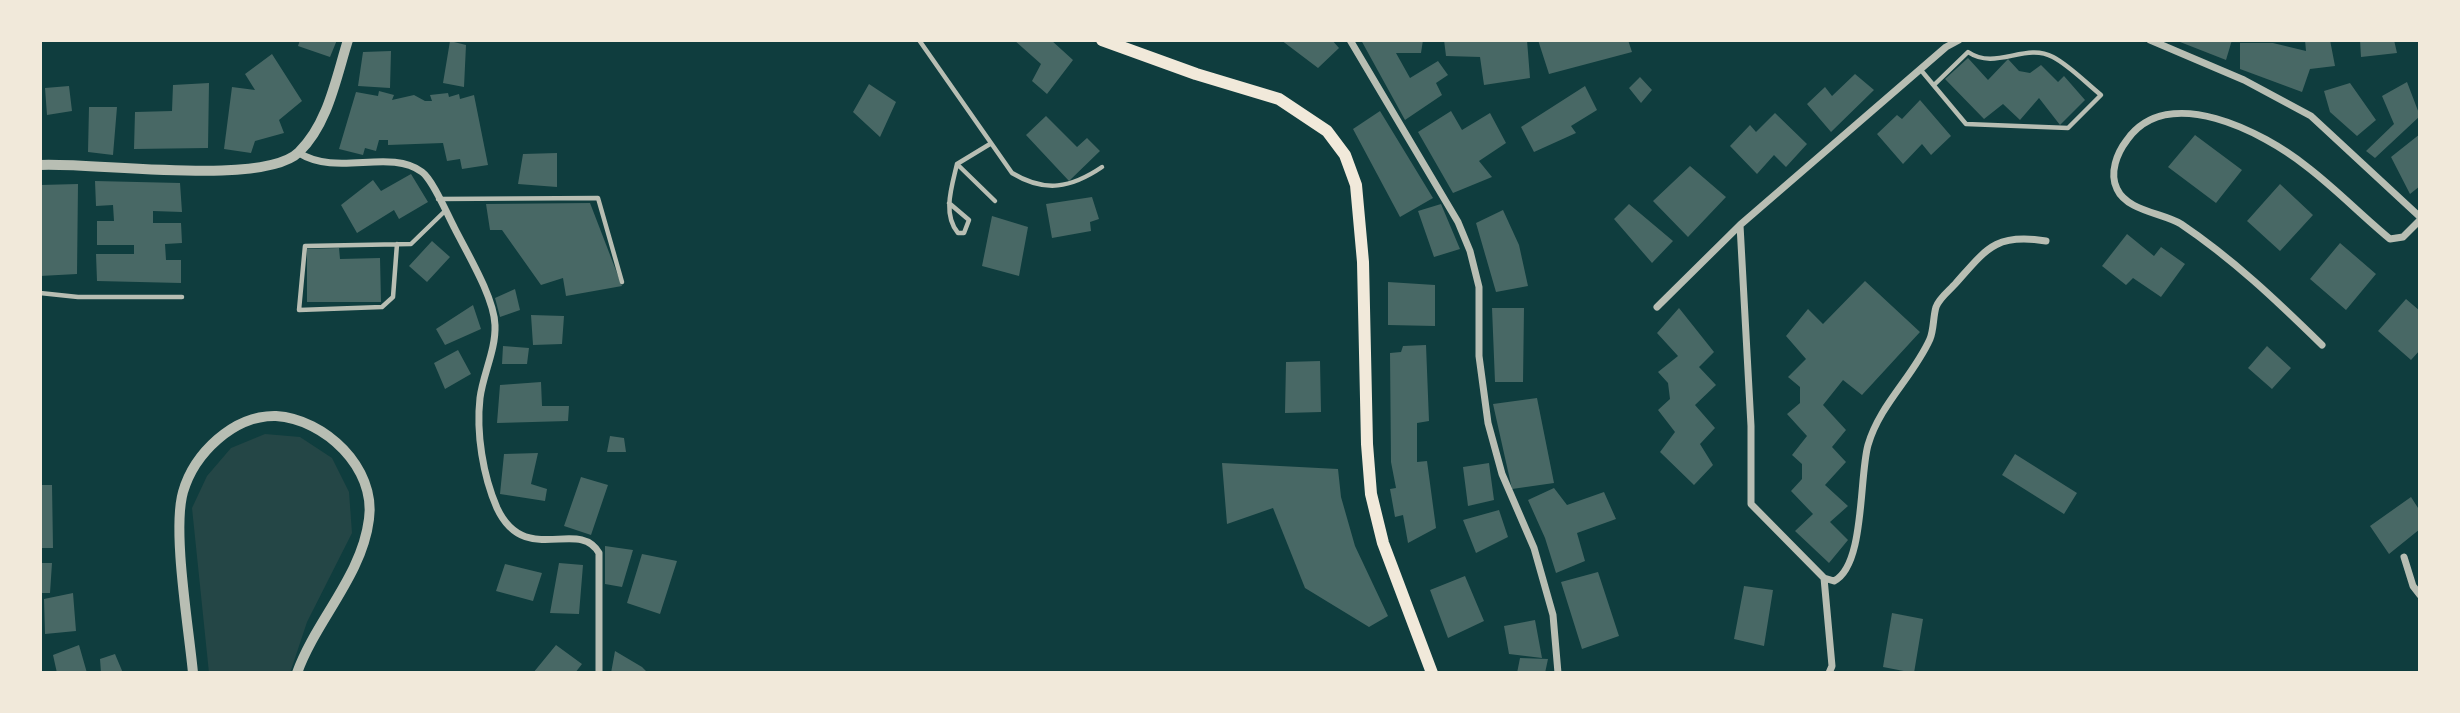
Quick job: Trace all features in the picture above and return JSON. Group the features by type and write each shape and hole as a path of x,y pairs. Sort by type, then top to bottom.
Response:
{"main road":[{"path":"1102,40 1196,74 1279,99 1326,131 1345,155 1356,185 1363,262 1367,444 1371,494 1383,543 1432,673"}],"street":[{"path":"40,165 236,171 273,164 299,153 317,127 329,101 348,40"},
{"path":"1350,40 1458,222 1470,251 1479,287 1479,356 1488,423 1502,474 1534,548 1553,615 1558,673"},
{"path":"1657,307 1740,225 1920,69 1959,40"},
{"path":"2150,40 2245,80 2311,116 2420,218 2403,237 2390,239 2306,165 2275,145 2218,119 2166,112 2147,119 2132,133 2119,151 2114,167 2117,190 2130,203 2178,222 2224,254 2322,345"},
{"path":"299,153 319,161 406,164 425,174 488,300 495,323 480,398 483,463 490,489 505,523 518,534 535,540 582,538 594,544 599,553 599,673"},
{"path":"1740,225 1751,426 1751,503 1824,578 1834,581 1842,578 1848,565 1859,524 1863,467 1869,442 1878,419 1930,338 1937,305 1988,247 2020,237 2046,241"},
{"path":"193,673 180,526 183,494 195,464 221,436 273,416 313,426 330,437 356,466 369,500 370,517 355,565 307,648 297,673"},
{"path":"2404,557 2413,586 2420,596"},
{"path":"1824,578 1832,666 1829,673"}],"lane":[{"path":"919,40 989,144 1012,173 1045,187 1064,187 1102,167"},
{"path":"1920,69 1966,124 2068,128 2101,95 2052,56 2022,53 1991,61 1968,52 1934,85"},
{"path":"949,204 969,220 964,233 958,233 952,225 949,204 957,164 989,144"},
{"path":"957,164 995,201"},
{"path":"438,199 598,198 622,282"},
{"path":"397,244 393,297 382,307 299,310 305,246 397,244 411,244 445,211"},
{"path":"40,293 78,297 182,297"}],"shaded area":[{"path":"265,434 300,437 332,458 349,492 352,533 307,622 290,673 209,673 192,508 207,476 231,448"}],"building":[{"path":"300,40 337,40 330,57 298,46"},
{"path":"1014,40 1051,40 1073,60 1047,94 1032,81 1041,64"},
{"path":"1281,40 1332,40 1339,48 1318,68"},
{"path":"1361,40 1423,40 1421,53 1396,53 1410,78 1438,61 1448,75 1436,83 1442,95 1405,120"},
{"path":"1444,40 1527,40 1530,78 1484,85 1480,57 1446,56"},
{"path":"1538,40 1628,40 1632,52 1549,74"},
{"path":"2175,40 2232,40 2226,60"},
{"path":"2305,40 2330,40 2335,66 2310,69 2302,92 2240,69 2240,43 2273,43 2306,51"},
{"path":"2360,40 2394,40 2397,53 2361,57"},
{"path":"450,41 466,45 464,87 443,83"},
{"path":"391,51 390,88 358,86 363,52"},
{"path":"272,54 302,101 279,120 284,133 255,141 251,153 224,149 232,87 255,90 245,74"},
{"path":"1968,58 1988,80 2008,59 2019,71 2030,73 2041,65 2058,82 2064,76 2085,100 2060,125 2039,98 2020,120 2003,104 1984,119 1945,79"},
{"path":"1855,74 1874,90 1831,132 1807,104 1825,87 1832,96"},
{"path":"1640,77 1652,90 1641,103 1629,88"},
{"path":"2407,82 2420,116 2375,158 2366,151 2394,124 2382,96"},
{"path":"209,83 208,148 134,149 135,112 172,111 173,85"},
{"path":"2350,83 2376,120 2357,136 2330,112 2324,91"},
{"path":"869,84 896,102 880,137 853,112"},
{"path":"69,86 72,111 47,115 45,88"},
{"path":"1585,86 1597,110 1571,126 1576,133 1534,152 1521,127"},
{"path":"379,91 394,95 392,100 414,95 425,101 432,101 430,95 448,93 449,97 459,94 460,99 474,95 488,165 462,169 460,159 447,161 443,143 388,145 388,140 379,140 376,151 365,148 363,155 339,149 356,92 378,96"},
{"path":"1920,100 1951,136 1931,155 1922,144 1903,164 1877,134 1897,115 1902,119"},
{"path":"89,107 117,107 113,155 88,152"},
{"path":"1380,111 1433,198 1400,217 1353,129"},
{"path":"1451,111 1462,130 1490,113 1506,143 1479,161 1492,177 1453,193 1418,132"},
{"path":"1775,113 1807,144 1786,167 1774,155 1757,174 1730,146 1750,125 1756,132"},
{"path":"1046,116 1077,147 1087,138 1100,151 1069,181 1026,135"},
{"path":"2420,134 2420,186 2410,194 2391,157"},
{"path":"2195,135 2242,170 2216,203 2168,167"},
{"path":"557,153 557,187 518,184 523,154"},
{"path":"1690,166 1726,197 1688,237 1653,201"},
{"path":"411,174 428,202 399,219 394,210 357,233 341,205 373,180 381,191"},
{"path":"95,181 180,183 182,212 153,211 153,223 181,223 182,243 165,244 166,260 181,260 181,283 97,281 96,254 134,254 134,245 97,245 97,221 114,221 113,205 96,206"},
{"path":"78,184 77,274 40,276 40,185"},
{"path":"2280,184 2313,215 2280,251 2247,221"},
{"path":"1092,197 1099,219 1090,222 1091,231 1052,238 1046,204"},
{"path":"590,203 622,286 566,296 563,278 541,285 502,230 490,230 486,204"},
{"path":"1441,204 1460,249 1434,257 1418,211"},
{"path":"1629,204 1673,241 1652,263 1614,219"},
{"path":"1503,210 1519,245 1528,286 1496,292 1476,223"},
{"path":"992,216 1028,227 1019,276 982,266"},
{"path":"2127,234 2154,256 2161,247 2185,264 2161,297 2133,278 2126,285 2102,266"},
{"path":"432,241 450,257 427,282 409,266"},
{"path":"2340,243 2376,274 2346,310 2310,279"},
{"path":"339,248 340,259 380,258 381,302 307,302 307,249"},
{"path":"1865,281 1920,332 1862,395 1843,380 1823,405 1846,430 1832,447 1846,462 1825,485 1848,506 1830,522 1848,540 1829,563 1795,531 1813,514 1791,491 1802,479 1802,464 1792,455 1807,436 1787,414 1800,403 1800,387 1788,377 1806,359 1786,336 1808,309 1823,324"},
{"path":"1388,282 1435,285 1435,326 1388,325"},
{"path":"515,289 520,310 500,317 495,298"},
{"path":"2406,299 2420,311 2420,350 2411,360 2378,331"},
{"path":"473,305 481,329 445,345 436,329"},
{"path":"1492,308 1524,308 1523,382 1495,382"},
{"path":"1679,308 1714,352 1699,367 1716,385 1695,405 1715,428 1700,444 1713,465 1694,485 1660,452 1675,432 1658,410 1670,399 1668,383 1658,372 1678,356 1657,333"},
{"path":"531,315 564,316 562,344 533,345"},
{"path":"1426,345 1429,421 1417,423 1417,462 1427,461 1436,528 1408,543 1403,515 1395,517 1390,489 1396,488 1391,462 1390,353 1401,352 1403,346"},
{"path":"503,346 529,348 527,364 502,364"},
{"path":"2267,346 2291,368 2272,389 2248,368"},
{"path":"458,350 471,374 445,389 434,363"},
{"path":"1320,361 1321,412 1285,413 1286,362"},
{"path":"541,382 542,406 569,406 568,421 497,423 500,385"},
{"path":"1537,398 1554,483 1512,489 1493,404"},
{"path":"610,436 624,438 626,452 607,452"},
{"path":"538,453 531,484 547,489 545,501 500,494 504,454"},
{"path":"2015,454 2077,493 2064,514 2002,475"},
{"path":"1222,463 1338,469 1341,497 1355,546 1388,616 1369,627 1305,588 1273,508 1227,524"},
{"path":"1489,463 1494,500 1468,506 1463,467"},
{"path":"581,477 608,485 591,535 564,526"},
{"path":"40,485 52,485 53,548 40,548"},
{"path":"1554,488 1567,505 1604,492 1616,519 1577,533 1585,561 1556,573 1545,538 1528,500"},
{"path":"2411,497 2420,511 2420,529 2389,554 2370,526"},
{"path":"1499,510 1508,537 1476,553 1463,520"},
{"path":"605,546 633,550 622,587 605,584"},
{"path":"642,554 677,561 660,614 627,603"},
{"path":"40,563 52,563 50,593 40,593"},
{"path":"559,563 583,565 579,614 550,613"},
{"path":"505,564 542,573 533,601 496,591"},
{"path":"1598,572 1619,636 1582,649 1561,582"},
{"path":"1465,576 1484,621 1448,638 1430,590"},
{"path":"1744,586 1773,590 1764,646 1734,639"},
{"path":"73,593 76,631 45,634 44,599"},
{"path":"1892,613 1923,619 1914,673 1883,667"},
{"path":"1535,620 1542,658 1509,654 1504,626"},
{"path":"79,645 87,673 57,673 53,655"},
{"path":"556,645 582,664 575,673 533,673"},
{"path":"615,651 642,667 648,673 611,673"},
{"path":"115,654 123,673 101,673 100,659"},
{"path":"1520,658 1548,659 1545,673 1517,673"}]}
